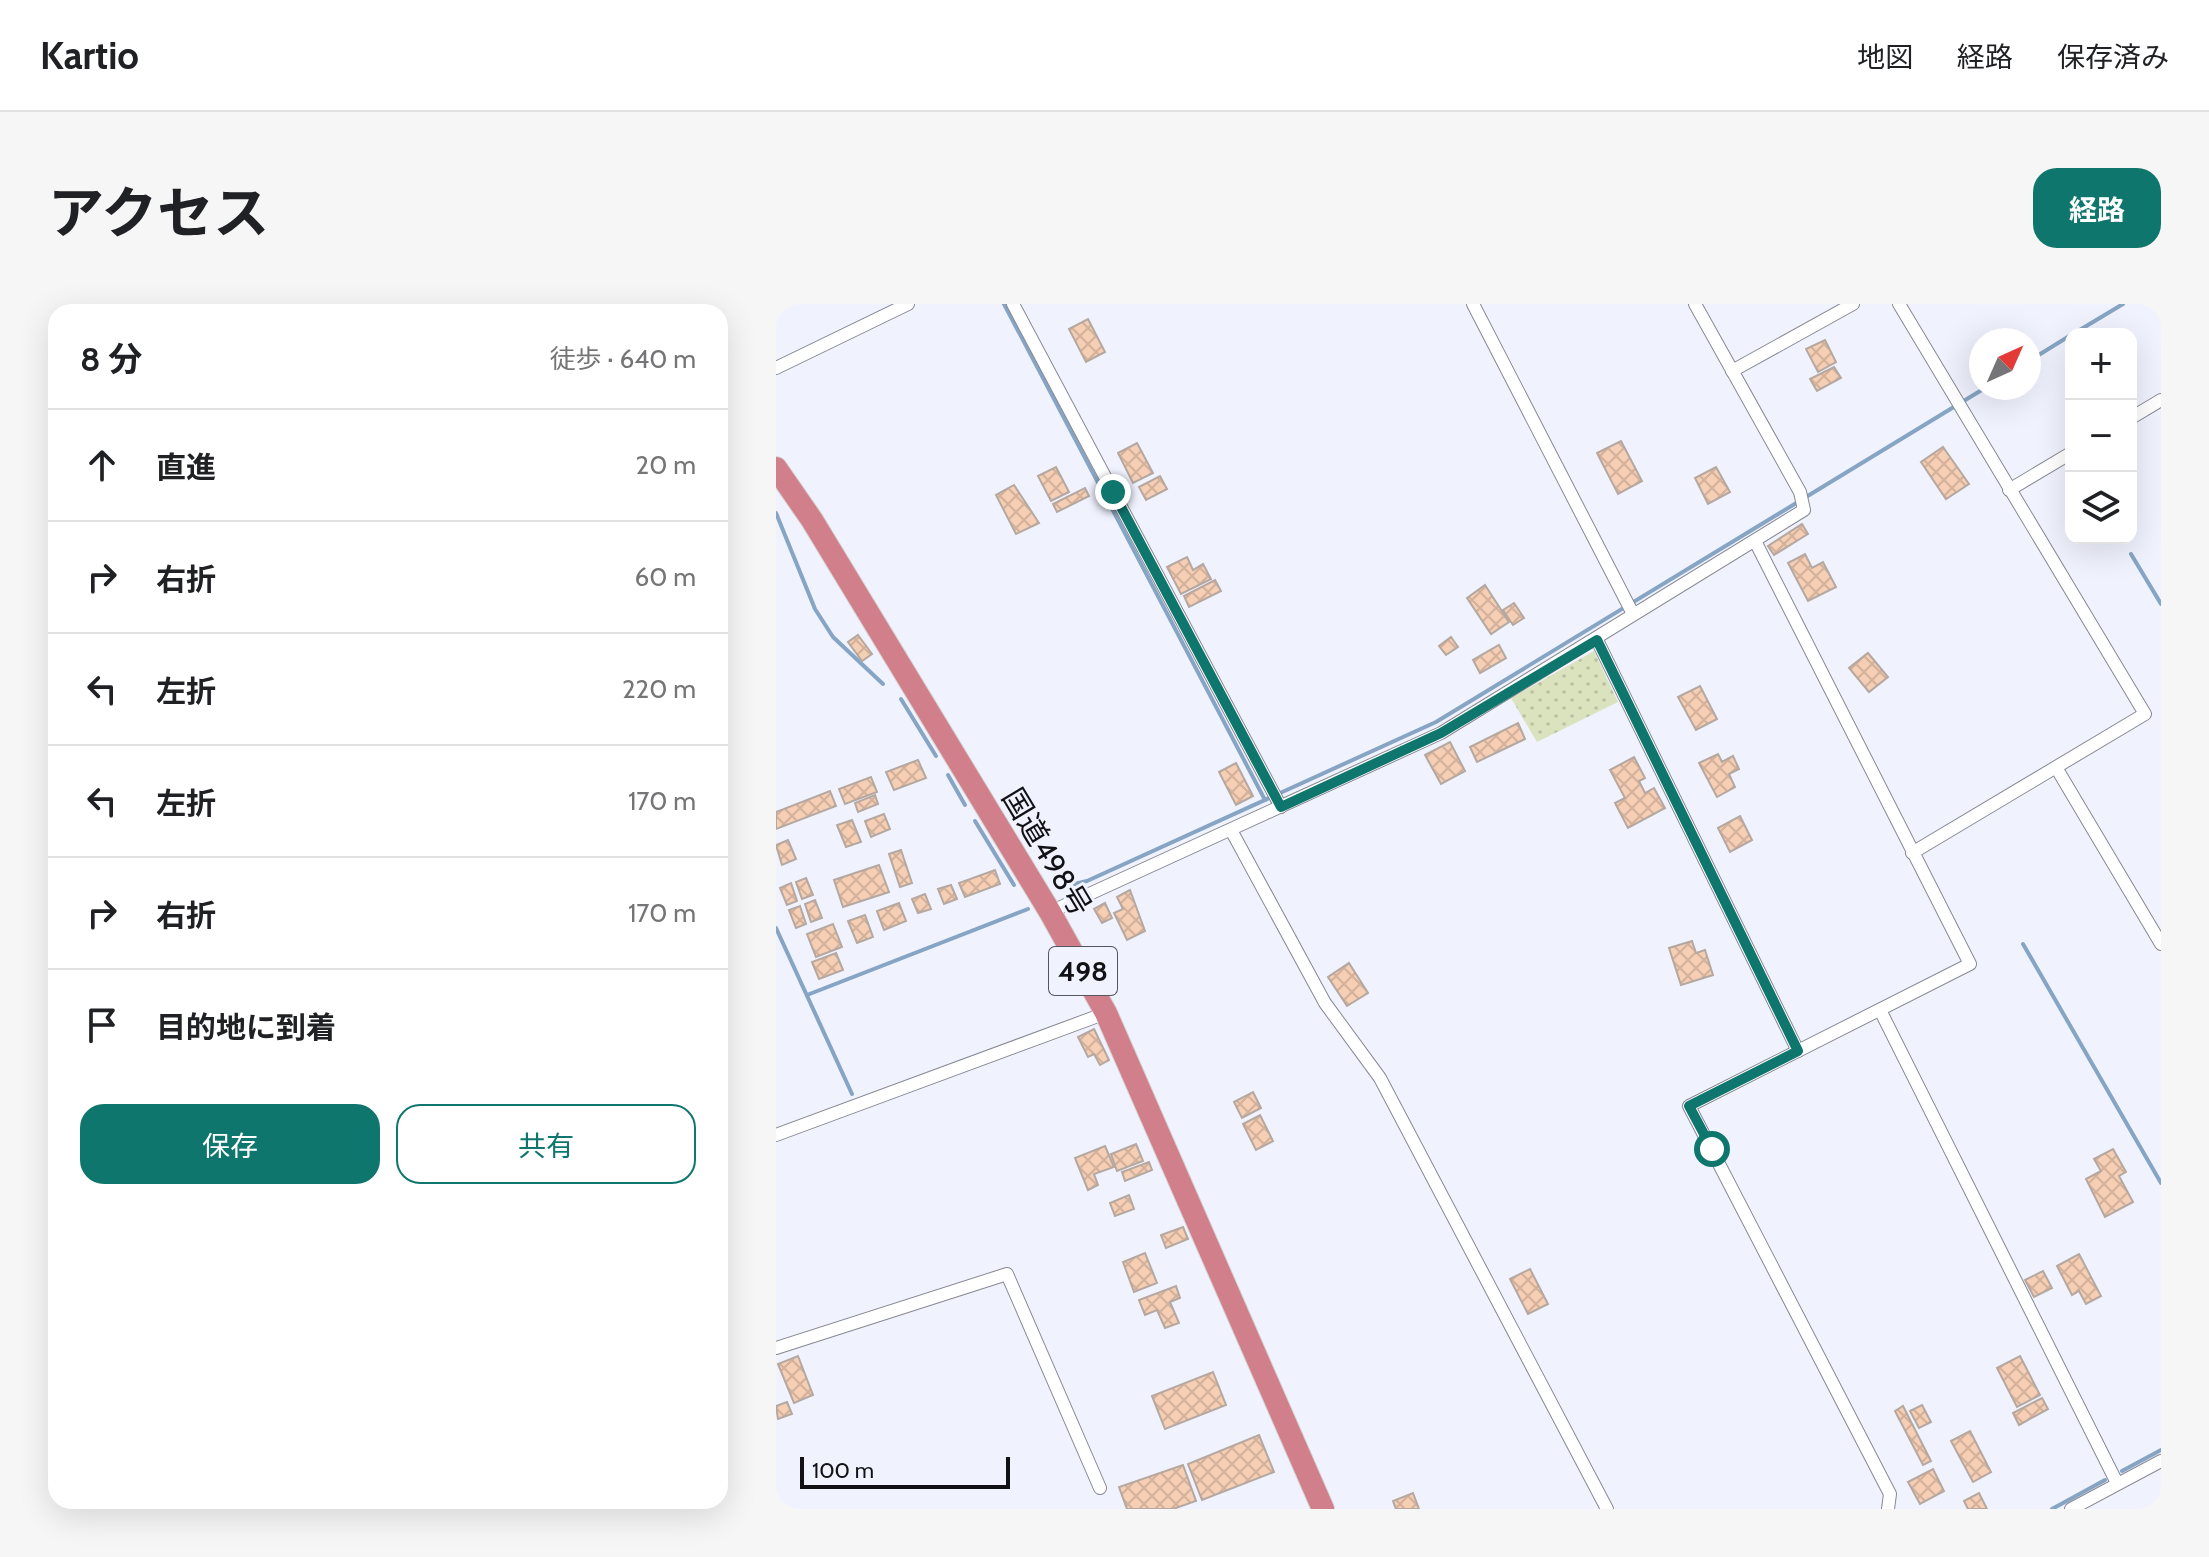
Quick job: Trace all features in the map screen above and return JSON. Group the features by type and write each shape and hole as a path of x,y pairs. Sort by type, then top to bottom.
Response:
{"highway":[{"name":"国道498号","path":"776,468 812,520 1050,912 1106,1013 1323,1509"}],"street":[{"path":"776,368 908,304"},
{"path":"1013,304 1281,807"},
{"path":"1473,304 1633,614"},
{"path":"1050,912 1441,733 1597,640 1633,614 1804,510 1800,492 1695,304"},
{"path":"1732,371 1853,304"},
{"path":"1899,304 2145,714 1912,853"},
{"path":"2137,414 2161,400"},
{"path":"2009,490 2065,457"},
{"path":"1755,541 1970,964 1689,1106 1890,1494 1888,1509"},
{"path":"1597,640 1798,1051"},
{"path":"2057,769 2161,944"},
{"path":"1231,830 1325,1003 1380,1078 1607,1509"},
{"path":"1880,1010 2117,1483"},
{"path":"776,1135 1106,1013"},
{"path":"776,1348 1007,1274 1100,1488"},
{"path":"2071,1509 2161,1461"}],"green space":[{"path":"1594,651 1618,702 1537,742 1511,698"}],"building":[{"path":"1088,319 1105,352 1086,362 1069,329"},
{"path":"1825,340 1836,362 1818,372 1806,349"},
{"path":"1834,367 1841,378 1817,391 1810,379"},
{"path":"1621,441 1642,481 1618,494 1597,453"},
{"path":"1137,443 1153,473 1133,483 1118,453"},
{"path":"1943,447 1969,484 1946,499 1921,462"},
{"path":"1056,467 1069,492 1051,501 1038,476"},
{"path":"1716,467 1730,492 1708,504 1695,478"},
{"path":"1160,476 1167,489 1146,500 1139,487"},
{"path":"1014,485 1039,523 1016,534 996,495"},
{"path":"1085,488 1089,496 1057,512 1053,504"},
{"path":"1802,524 1808,534 1774,555 1768,546"},
{"path":"1805,554 1812,568 1823,562 1836,587 1808,601 1788,563"},
{"path":"1187,557 1193,570 1203,564 1211,579 1181,594 1167,567"},
{"path":"1215,580 1221,591 1189,607 1184,596"},
{"path":"1485,585 1509,622 1491,634 1467,598"},
{"path":"1514,603 1524,618 1513,625 1503,610"},
{"path":"858,635 872,654 862,661 848,642"},
{"path":"1451,637 1458,647 1446,655 1439,646"},
{"path":"1499,645 1506,658 1480,673 1473,660"},
{"path":"1868,653 1888,677 1869,692 1849,668"},
{"path":"1700,686 1717,719 1696,730 1678,697"},
{"path":"1518,723 1525,739 1477,762 1470,747"},
{"path":"1450,742 1465,771 1441,784 1425,755"},
{"path":"1718,754 1722,762 1733,756 1739,769 1729,774 1735,787 1717,797 1699,763"},
{"path":"1634,757 1645,778 1639,781 1645,793 1654,788 1665,808 1628,828 1615,803 1625,798 1610,770"},
{"path":"918,760 926,778 894,790 886,772"},
{"path":"1236,763 1253,796 1236,805 1219,772"},
{"path":"871,777 877,792 845,804 839,789"},
{"path":"830,791 836,806 776,829 776,812"},
{"path":"875,795 878,804 858,812 855,803"},
{"path":"884,814 890,829 871,837 865,821"},
{"path":"1740,816 1752,840 1730,852 1718,828"},
{"path":"852,820 861,842 846,847 837,825"},
{"path":"788,840 796,859 782,865 776,845"},
{"path":"901,850 912,883 900,887 889,854"},
{"path":"879,865 889,892 843,907 834,880"},
{"path":"995,870 1000,884 965,897 959,883"},
{"path":"806,878 813,895 802,899 796,882"},
{"path":"791,883 797,901 787,905 780,888"},
{"path":"951,885 957,899 944,904 938,889"},
{"path":"1130,890 1145,931 1127,940 1114,913 1123,909 1117,897"},
{"path":"925,894 931,909 918,913 912,899"},
{"path":"815,900 822,918 811,922 805,904"},
{"path":"899,903 906,921 884,930 877,911"},
{"path":"1105,903 1112,918 1102,923 1094,909"},
{"path":"800,906 806,924 796,928 789,910"},
{"path":"865,915 873,937 857,943 848,921"},
{"path":"833,924 842,947 816,957 807,934"},
{"path":"1692,941 1696,953 1705,950 1713,975 1681,985 1669,948"},
{"path":"836,953 843,970 819,979 812,962"},
{"path":"1349,963 1368,993 1347,1006 1328,977"},
{"path":"1094,1029 1109,1060 1100,1065 1094,1054 1088,1057 1078,1037"},
{"path":"1253,1092 1261,1108 1242,1118 1234,1102"},
{"path":"1260,1115 1273,1141 1256,1150 1243,1124"},
{"path":"1136,1144 1143,1161 1117,1171 1111,1154"},
{"path":"1105,1146 1114,1167 1094,1174 1098,1185 1088,1190 1075,1158"},
{"path":"2113,1149 2126,1172 2119,1176 2133,1202 2105,1217 2086,1179 2101,1171 2094,1159"},
{"path":"1149,1162 1152,1170 1125,1181 1122,1172"},
{"path":"1129,1195 1134,1209 1115,1216 1110,1203"},
{"path":"1183,1227 1188,1239 1166,1248 1161,1235"},
{"path":"1145,1253 1157,1283 1134,1292 1123,1262"},
{"path":"2079,1254 2101,1296 2086,1304 2079,1291 2072,1295 2057,1266"},
{"path":"1530,1269 1548,1304 1528,1314 1510,1279"},
{"path":"2043,1271 2052,1288 2034,1297 2025,1280"},
{"path":"1176,1286 1180,1298 1170,1302 1179,1323 1165,1328 1157,1310 1145,1315 1139,1300"},
{"path":"798,1356 813,1395 794,1403 778,1364"},
{"path":"2020,1356 2040,1395 2017,1407 1997,1368"},
{"path":"1213,1372 1226,1405 1165,1429 1152,1396"},
{"path":"2042,1398 2048,1409 2019,1425 2013,1413"},
{"path":"787,1402 792,1414 778,1419 776,1406"},
{"path":"1922,1405 1931,1422 1919,1428 1910,1411"},
{"path":"1903,1406 1931,1461 1923,1465 1895,1411"},
{"path":"1970,1431 1991,1472 1973,1482 1951,1441"},
{"path":"1259,1435 1274,1472 1202,1500 1188,1464"},
{"path":"1183,1465 1196,1501 1173,1509 1127,1509 1119,1487"},
{"path":"1933,1469 1944,1491 1920,1504 1908,1482"},
{"path":"1413,1493 1419,1509 1396,1509 1393,1501"},
{"path":"1979,1493 1987,1509 1968,1509 1964,1501"}],"waterway":[{"path":"1004,304 1103,492"},
{"path":"2083,328 2123,304"},
{"path":"2041,354 2065,339"},
{"path":"1806,497 1969,398"},
{"path":"1108,501 1265,800"},
{"path":"1062,887 1087,881 1436,722 1798,502"},
{"path":"776,513 815,609 833,637 883,684"},
{"path":"2131,554 2161,604"},
{"path":"901,699 936,756"},
{"path":"948,775 965,805"},
{"path":"975,821 1014,885"},
{"path":"807,995 1028,909"},
{"path":"776,928 852,1094"},
{"path":"2023,944 2161,1183"},
{"path":"2122,1471 2161,1450"},
{"path":"2052,1509 2105,1480"}],"route":[{"path":"1113,492 1281,807 1441,733 1597,640 1798,1051 1689,1106 1712,1149"}]}
